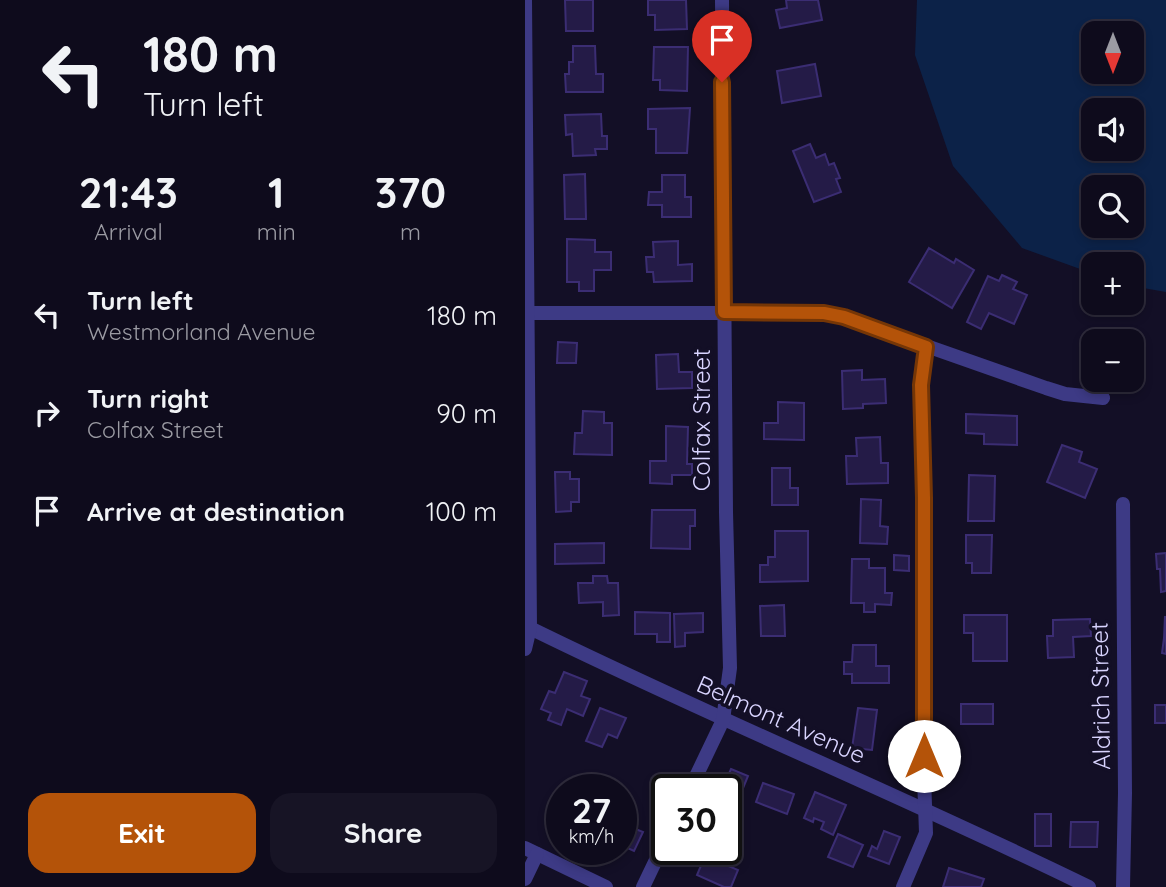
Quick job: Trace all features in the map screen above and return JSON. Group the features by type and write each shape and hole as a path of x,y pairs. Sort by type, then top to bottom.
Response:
{"street":[{"path":"525,0 530,628 525,649"},
{"name":"Colfax Street","path":"697,774 723,720 730,668 726,512 722,0"},
{"path":"526,313 824,313 844,317 1065,394 1103,398"},
{"path":"903,887 926,833 921,385 926,347"},
{"name":"Aldrich Street","path":"1123,504 1123,887"},
{"name":"Belmont Avenue","path":"530,628 723,720 1089,887"},
{"path":"525,879 531,851 606,887"},
{"path":"643,887 654,865"}],"water":[{"path":"917,0 1166,0 1166,292 1144,288 1144,252 1081,252 1081,269 1022,248 953,166 915,55"}],"building":[{"path":"565,0 593,0 593,31 566,31"},
{"path":"648,0 686,0 687,29 655,30 655,15 648,15"},
{"path":"786,0 818,0 822,20 780,28 776,10 787,8"},
{"path":"573,46 595,46 596,74 603,74 603,92 566,92 565,74 569,74 569,62 573,62"},
{"path":"654,47 688,47 687,91 660,90 660,80 653,80"},
{"path":"815,64 821,96 782,103 777,71"},
{"path":"690,108 687,153 656,153 656,129 648,129 648,109"},
{"path":"601,114 602,136 607,136 607,149 595,149 596,155 573,156 572,134 566,135 565,115"},
{"path":"810,144 816,158 825,154 829,165 834,163 840,178 836,179 841,192 814,202 793,151"},
{"path":"585,174 586,219 565,219 564,175"},
{"path":"662,175 685,175 685,197 691,197 691,217 662,217 662,205 648,205 649,192 662,192"},
{"path":"567,239 595,240 595,252 611,252 611,270 594,270 594,291 579,291 579,282 567,282"},
{"path":"678,241 678,265 692,264 692,281 654,282 653,272 647,272 646,257 654,257 653,242"},
{"path":"929,248 954,263 956,259 974,270 952,308 909,282"},
{"path":"1002,275 1017,282 1013,289 1027,295 1014,324 989,313 981,329 967,322 988,276 999,281"},
{"path":"558,342 577,343 576,363 557,363"},
{"path":"678,354 679,372 692,372 692,388 657,389 656,355"},
{"path":"862,370 862,380 885,379 886,403 863,404 863,408 843,409 842,371"},
{"path":"778,402 804,403 804,440 764,439 764,423 778,423"},
{"path":"583,411 604,412 604,423 612,423 612,455 574,454 575,433 582,433"},
{"path":"966,414 1017,416 1017,445 984,444 984,434 966,433"},
{"path":"666,426 688,427 687,464 692,464 692,475 672,475 672,484 650,483 650,461 666,461"},
{"path":"880,437 881,463 888,463 888,483 847,484 846,456 857,456 856,438"},
{"path":"1062,445 1082,452 1079,462 1097,469 1085,498 1047,482"},
{"path":"772,468 790,468 790,488 798,488 798,505 772,505"},
{"path":"555,472 570,472 570,479 579,479 579,502 571,502 571,511 556,512"},
{"path":"969,475 995,476 994,521 968,521"},
{"path":"861,499 881,500 880,526 888,527 887,544 860,543"},
{"path":"652,510 695,510 695,526 690,526 690,549 651,548"},
{"path":"775,531 808,531 808,581 760,582 760,565 768,565 768,557 775,557"},
{"path":"966,535 992,535 991,573 972,573 972,563 966,563"},
{"path":"604,543 604,563 555,564 555,544"},
{"path":"1166,553 1166,591 1161,592 1156,554"},
{"path":"894,555 909,556 909,571 894,570"},
{"path":"852,559 869,559 869,568 885,568 885,593 892,593 891,605 875,604 875,612 864,612 864,603 851,603"},
{"path":"593,576 607,576 608,583 618,583 619,615 603,616 603,602 579,603 578,583 593,583"},
{"path":"784,605 785,636 761,636 760,606"},
{"path":"635,612 670,613 670,642 657,642 657,634 635,634"},
{"path":"703,613 703,632 685,633 685,646 675,647 674,614"},
{"path":"964,615 1007,615 1007,661 973,661 973,633 964,633"},
{"path":"1165,616 1166,654 1162,653"},
{"path":"1090,619 1091,636 1073,637 1074,657 1048,658 1047,636 1053,636 1053,620"},
{"path":"853,645 876,645 876,666 889,666 889,683 852,683 852,674 844,674 844,662 852,662"},
{"path":"564,672 587,681 581,696 590,699 583,716 567,709 561,725 548,720 551,713 541,709 549,691 555,693"},
{"path":"961,704 993,704 993,724 961,724"},
{"path":"1155,705 1166,705 1166,723 1155,723"},
{"path":"600,708 626,718 617,738 608,734 602,747 586,741"},
{"path":"858,708 877,710 872,750 852,748"},
{"path":"731,769 748,776 742,791 742,774 729,774"},
{"path":"763,783 794,794 787,814 756,802"},
{"path":"815,792 846,805 833,835 821,829 824,822 814,818 813,822 804,818"},
{"path":"1035,814 1051,814 1051,846 1035,846"},
{"path":"1071,822 1098,822 1097,847 1070,847"},
{"path":"637,830 643,832 637,845"},
{"path":"884,831 900,837 889,864 868,856 872,846 877,849"},
{"path":"838,834 863,845 853,867 828,857"},
{"path":"701,865 726,865 738,870 731,887 724,887 697,875"},
{"path":"949,868 984,879 981,887 943,887"}],"route":[{"path":"722,82 724,312 824,313 844,317 926,347 921,385 924,756"}]}
